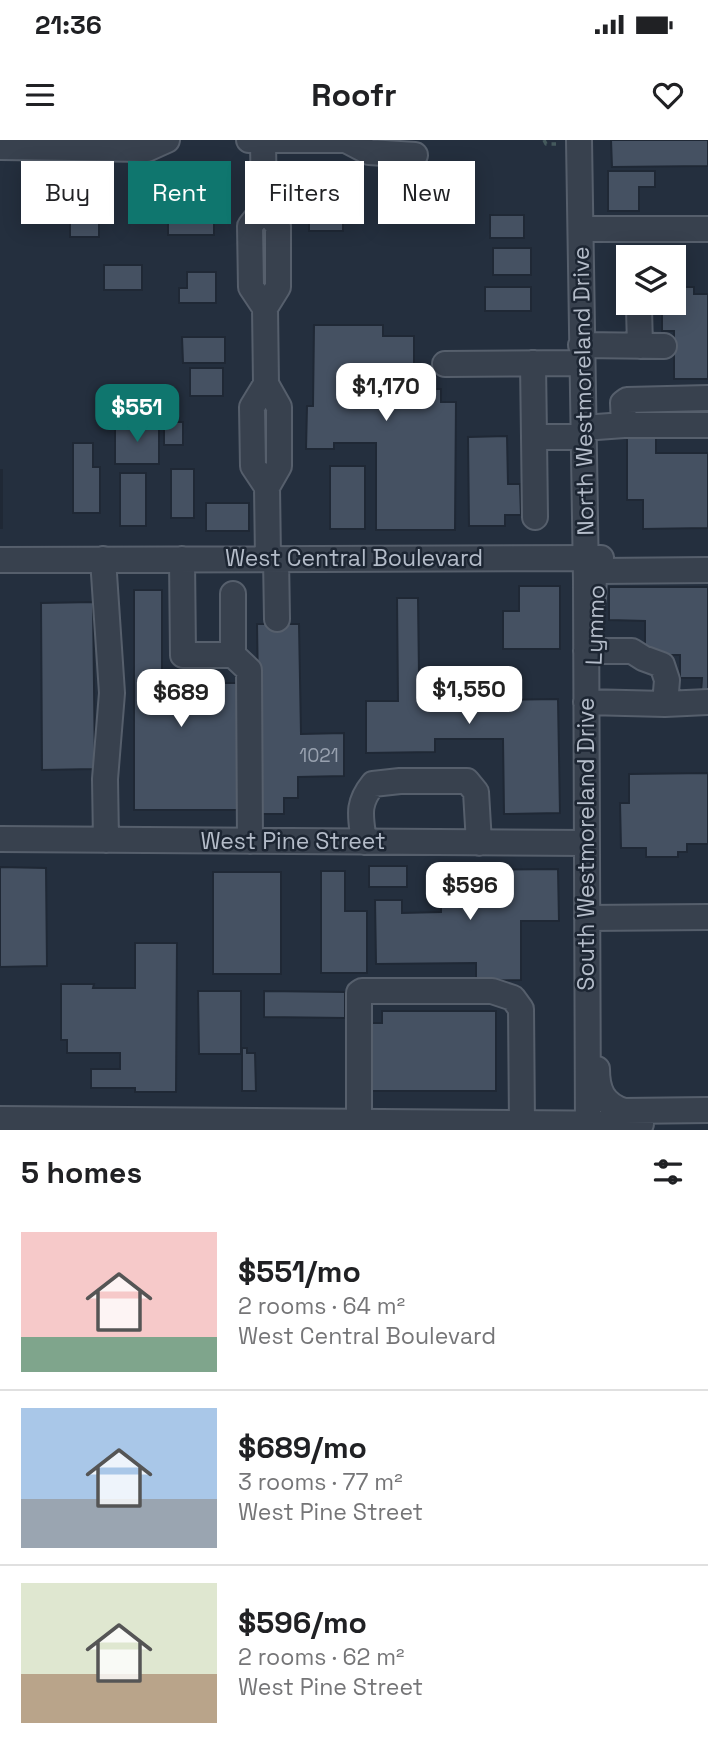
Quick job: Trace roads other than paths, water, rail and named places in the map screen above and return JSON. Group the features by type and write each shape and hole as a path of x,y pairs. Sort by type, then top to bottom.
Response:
{"street":[{"path":"0,147 147,149 167,140"},
{"path":"248,140 347,140 369,152 415,155"},
{"path":"263,141 264,208 278,226 278,287 265,308 266,384 279,407 279,466 267,486 277,619"},
{"name":"North Westmoreland Drive","path":"567,142 582,229 585,557"},
{"path":"582,229 708,229"},
{"path":"639,315 640,346"},
{"path":"445,364 533,363 640,346 664,345"},
{"path":"533,363 536,517"},
{"path":"624,425 623,402 627,400 708,398"},
{"path":"534,437 624,425 708,425"},
{"name":"South Westmoreland Drive","path":"585,557 590,702 586,843 591,918 588,1127"},
{"name":"West Central Boulevard","path":"0,560 708,557"},
{"path":"103,559 112,693 105,779 106,840"},
{"path":"182,559 183,655 233,655 249,670 250,841"},
{"name":"Lymmo","path":"589,651 593,581 597,573 607,570 708,570"},
{"path":"233,594 233,655"},
{"path":"589,651 632,651 662,665 667,680 665,704"},
{"path":"708,702 590,702 591,918 597,1080 601,1096 611,1106 624,1111 708,1110"},
{"path":"364,842 360,812 363,797 373,784 436,780 467,781 476,792 479,842"},
{"name":"West Pine Street","path":"0,839 586,843"},
{"path":"591,918 708,917"},
{"path":"350,1125 359,993 492,990 513,998 522,1009 522,1124"},
{"path":"0,1119 147,1125 522,1124 588,1127 708,1123"}]}
